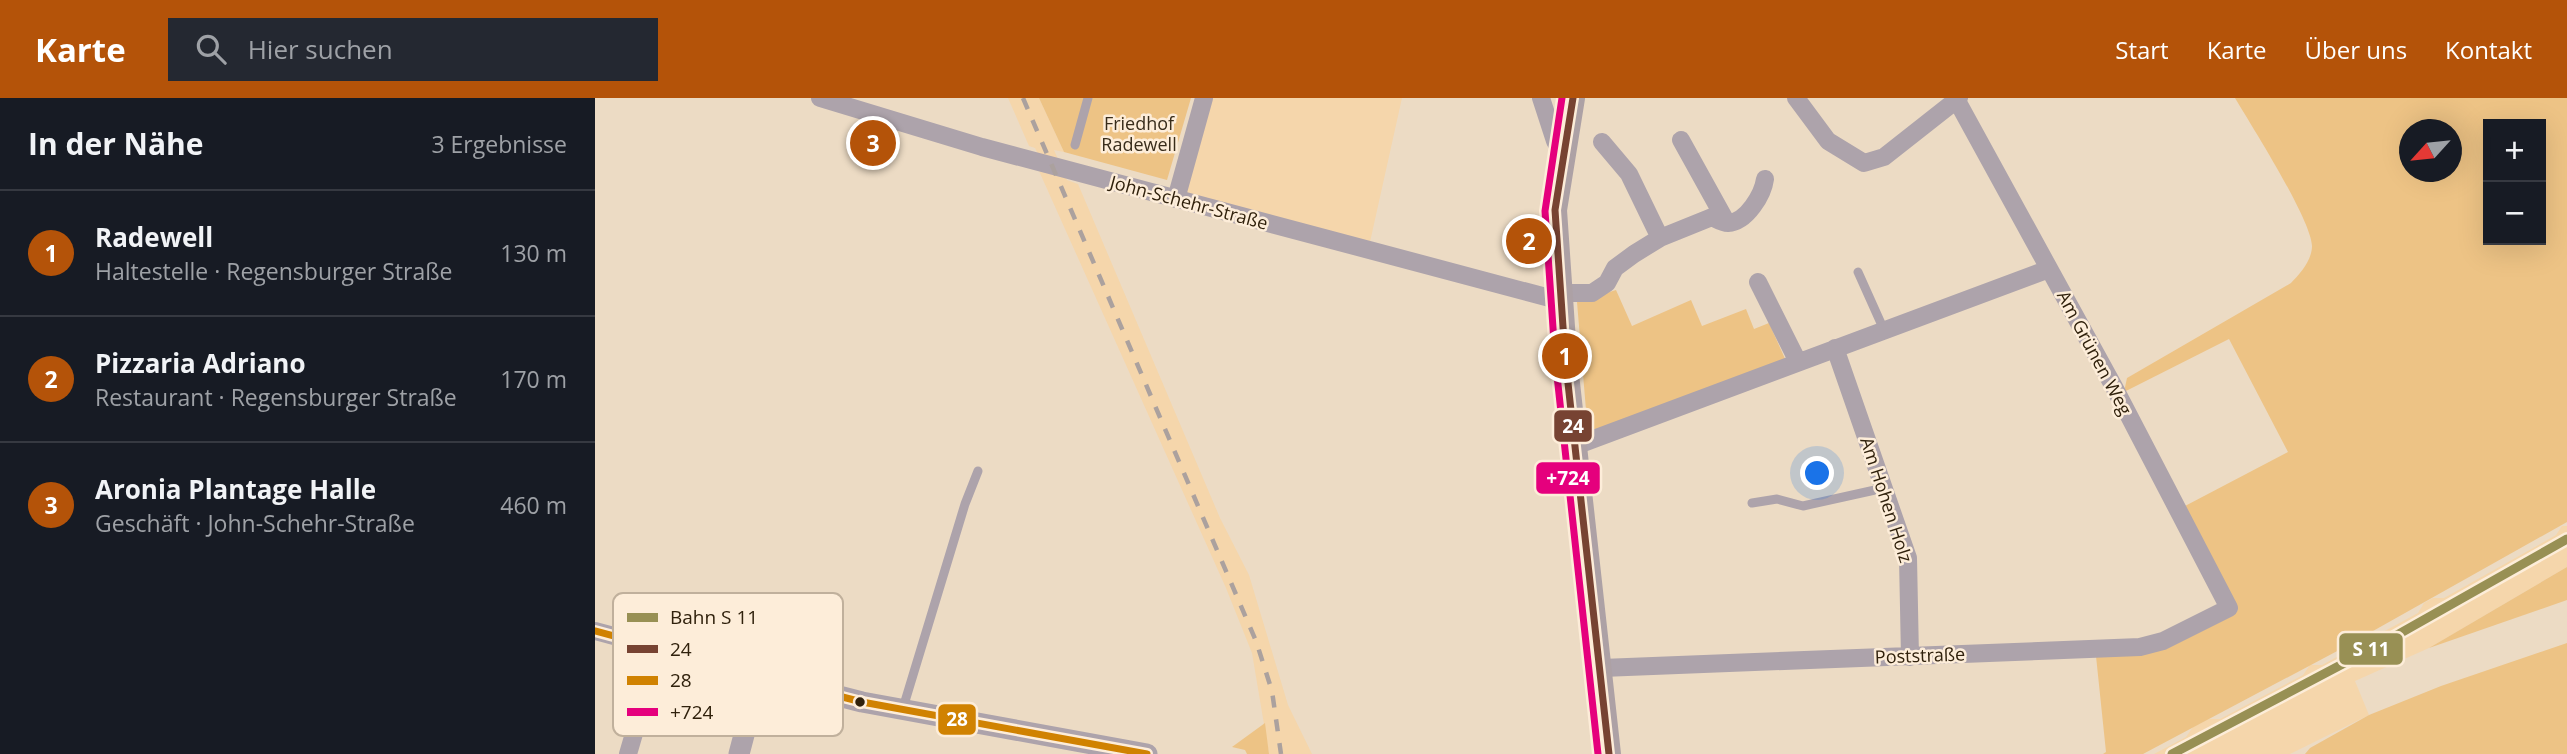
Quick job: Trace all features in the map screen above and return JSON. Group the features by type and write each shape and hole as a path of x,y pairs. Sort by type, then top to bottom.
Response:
{"main road":[{"path":"1573,98 1555,210 1560,297 1602,668 1609,754"}],"street":[{"name":"John-Schehr-Straße","path":"820,98 982,147 1560,297 1592,293 1607,283 1615,268 1660,238 1712,218 1727,223"},
{"path":"1176,199 1204,98"},
{"path":"1541,98 1555,141 1563,155"},
{"path":"1796,98 1828,141 1864,163 1884,157 1957,99"},
{"name":"Am Grünen Weg","path":"1957,99 2229,608"},
{"path":"1681,141 1727,223 1740,219 1763,193 1765,179"},
{"path":"1602,142 1629,174 1660,238"},
{"path":"1576,446 2049,269"},
{"path":"1758,282 1798,362"},
{"name":"Am Hohen Holz","path":"1836,348 1908,558 1910,656"},
{"name":"Poststraße","path":"1602,668 2140,647 2163,641 2229,608"},
{"path":"595,631 613,636"},
{"path":"843,696 902,710 1147,754"},
{"path":"628,754 633,736"},
{"path":"739,754 745,736"}],"lane":[{"path":"1075,145 1088,98"},
{"path":"1858,272 1884,330"},
{"path":"902,710 978,471"},
{"path":"1752,503 1777,499 1803,506 1884,488"}],"shaded area":[{"path":"1008,98 1039,98 1064,152 1054,150 1067,180 1078,184 1220,518 1249,575 1288,705 1312,754 1269,754 1252,653 1226,588 1039,171 1047,173 1035,148 1029,146"},
{"path":"1204,98 1402,98 1368,251 1176,199"},
{"path":"2562,526 2567,526 2567,567 2429,648 2355,681 2369,715 2290,754 2154,754 2186,737 2193,727 2209,719 2220,719 2303,675 2310,665 2322,665 2418,613 2424,603 2433,598 2444,598 2556,535"}],"green space":[{"name":"Friedhof Radewell","path":"1039,98 1191,98 1167,180 1064,152"},
{"path":"2235,98 2567,98 2567,522 2341,649 2143,754 2103,754 2106,752 2096,656 2162,650 2238,610 2185,506 2288,452 2229,339 2124,392 2127,378 2291,283 2302,271 2312,246 2309,233 2279,172"},
{"path":"1616,290 1632,326 1691,300 1702,326 1746,309 1754,329 1769,323 1786,361 1588,434 1577,302"},
{"path":"2567,567 2567,600 2429,648"},
{"path":"2567,643 2567,754 2305,754 2310,748 2369,715 2441,686"},
{"path":"1265,723 1269,754 1247,754 1245,750 1232,747"}],"railway":[{"path":"1023,98 1256,641 1272,691 1281,754"}],"transit line":[{"name":"+724","path":"1562,98 1545,211 1555,357 1598,754"},
{"name":"24","path":"1573,98 1555,210 1565,356 1609,754"},
{"path":"2172,754 2390,639 2567,539"},
{"name":"28","path":"595,631 613,636"},
{"name":"28","path":"843,697 1147,754"}],"place":[{"name":"Aronia Plantage Halle","path":"873,143"},
{"name":"Pizzaria Adriano","path":"1529,241"},
{"name":"Radewell","path":"1565,356"}]}
